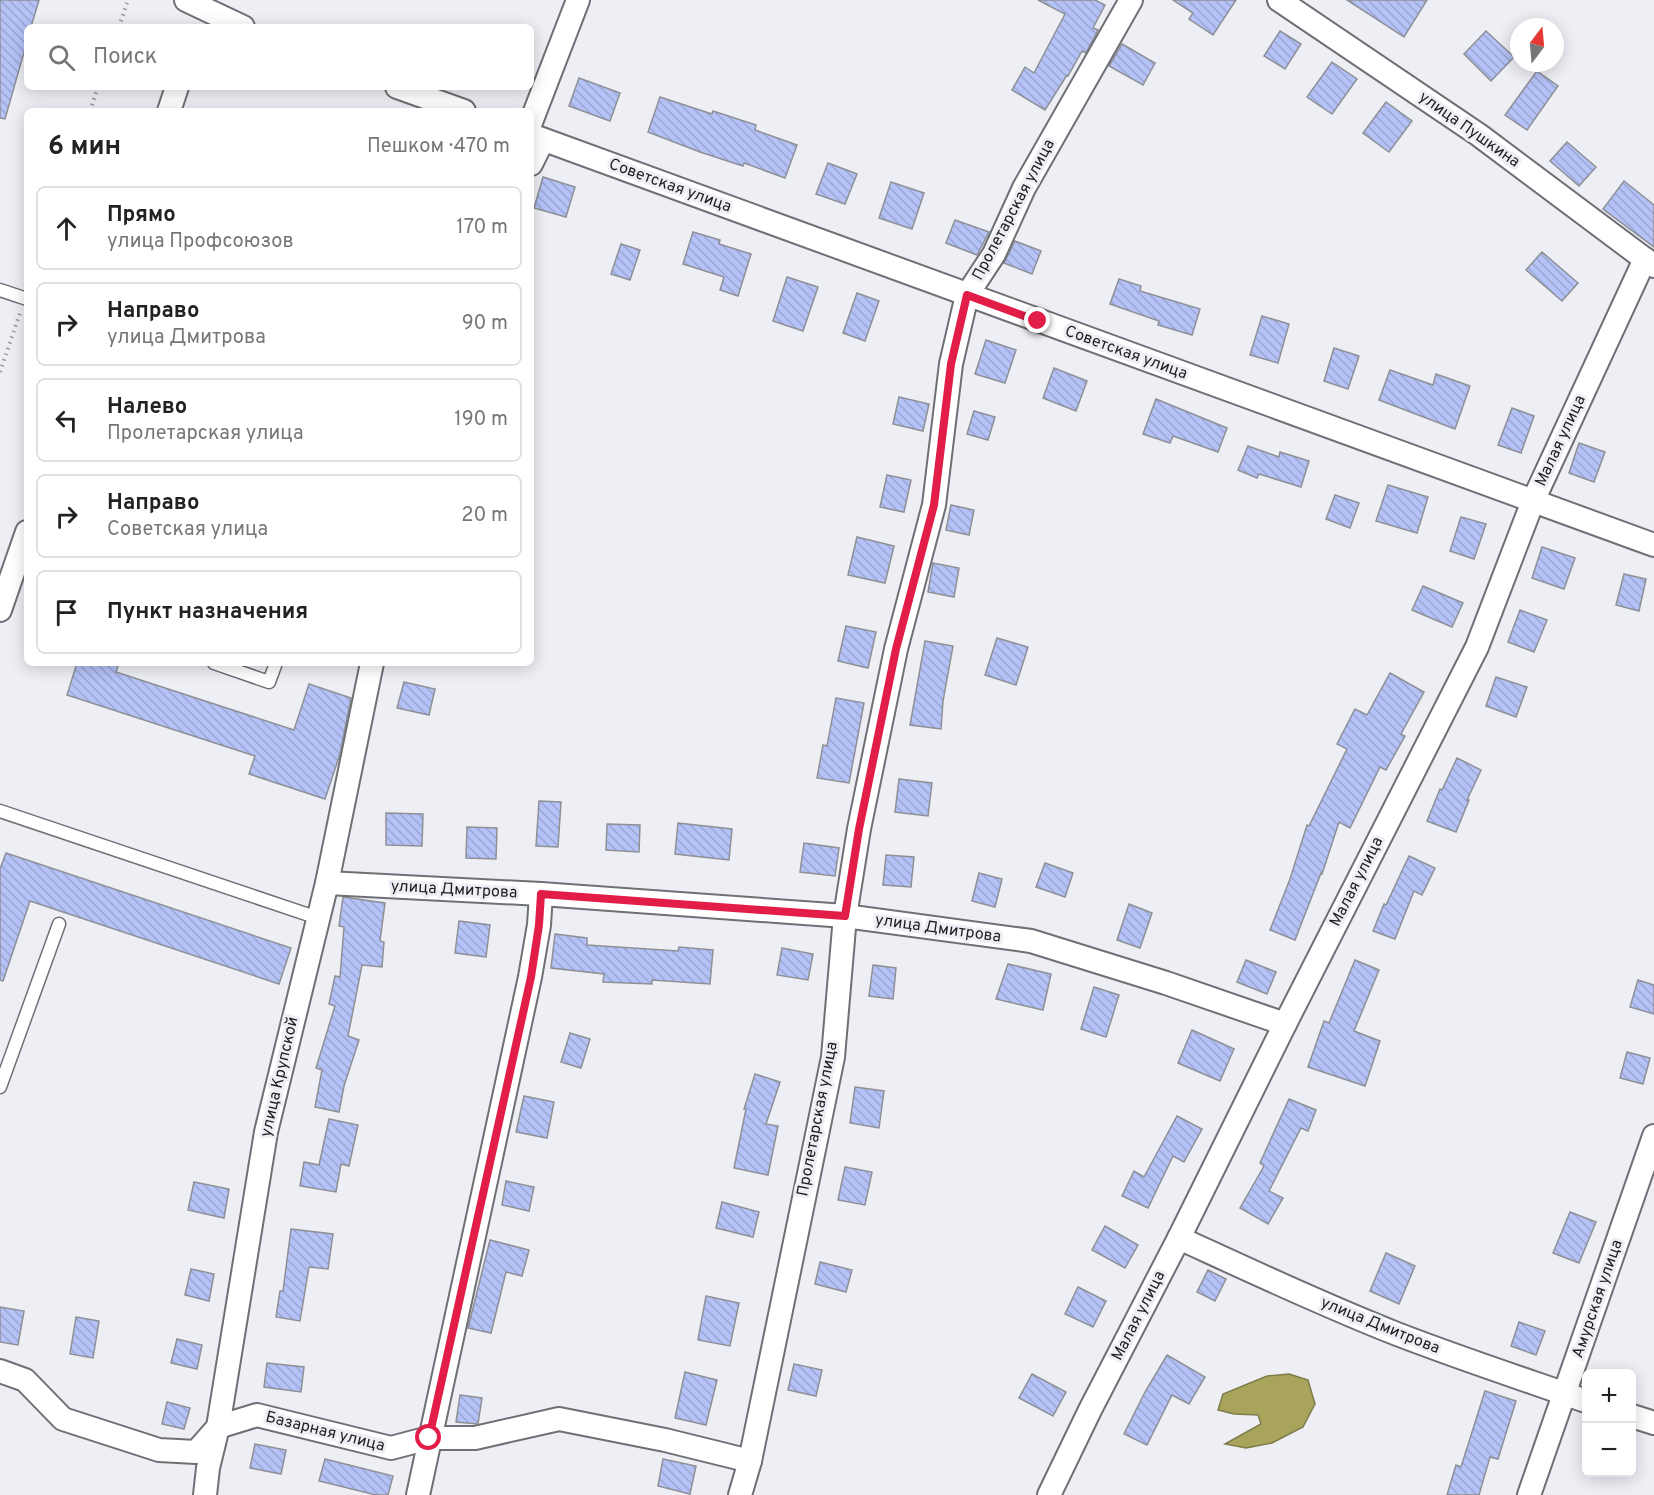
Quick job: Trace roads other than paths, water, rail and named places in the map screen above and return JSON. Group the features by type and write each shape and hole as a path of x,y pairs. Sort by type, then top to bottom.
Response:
{"street":[{"path":"535,132 578,0"},
{"name":"Пролетарская улица","path":"740,1495 750,1461 833,1057 845,916 859,829 896,649 934,505 951,364 967,295 994,254 1024,188 1131,0"},
{"name":"улица Пушкина","path":"1279,0 1479,135 1649,263"},
{"path":"195,12 233,24"},
{"path":"170,108 176,90"},
{"path":"405,90 456,108"},
{"name":"Советская улица","path":"535,132 967,295 1654,545"},
{"name":"Малая улица","path":"1049,1495 1477,647 1533,501 1649,263"},
{"path":"0,610 24,541"},
{"name":"улица Крупской","path":"205,1495 266,1132 327,883 371,666"},
{"name":"улица Дмитрова","path":"327,883 541,894 845,916 1031,941 1166,983 1285,1024"},
{"path":"417,1495 531,977 541,894"},
{"name":"Амурская улица","path":"1528,1495 1576,1397 1654,1136"},
{"name":"улица Дмитрова","path":"1179,1238 1394,1333 1490,1369 1576,1397"},
{"path":"0,1371 25,1380 63,1419 159,1450 196,1452 218,1427"},
{"name":"Базарная улица","path":"218,1427 256,1415 391,1448 429,1438 475,1438 559,1419 665,1440 750,1461"},
{"path":"1636,1417 1654,1423"}],"lane":[{"path":"0,290 24,297"},
{"path":"223,666 269,682 275,666"},
{"path":"0,811 318,918"},
{"path":"0,1087 59,924"}]}
